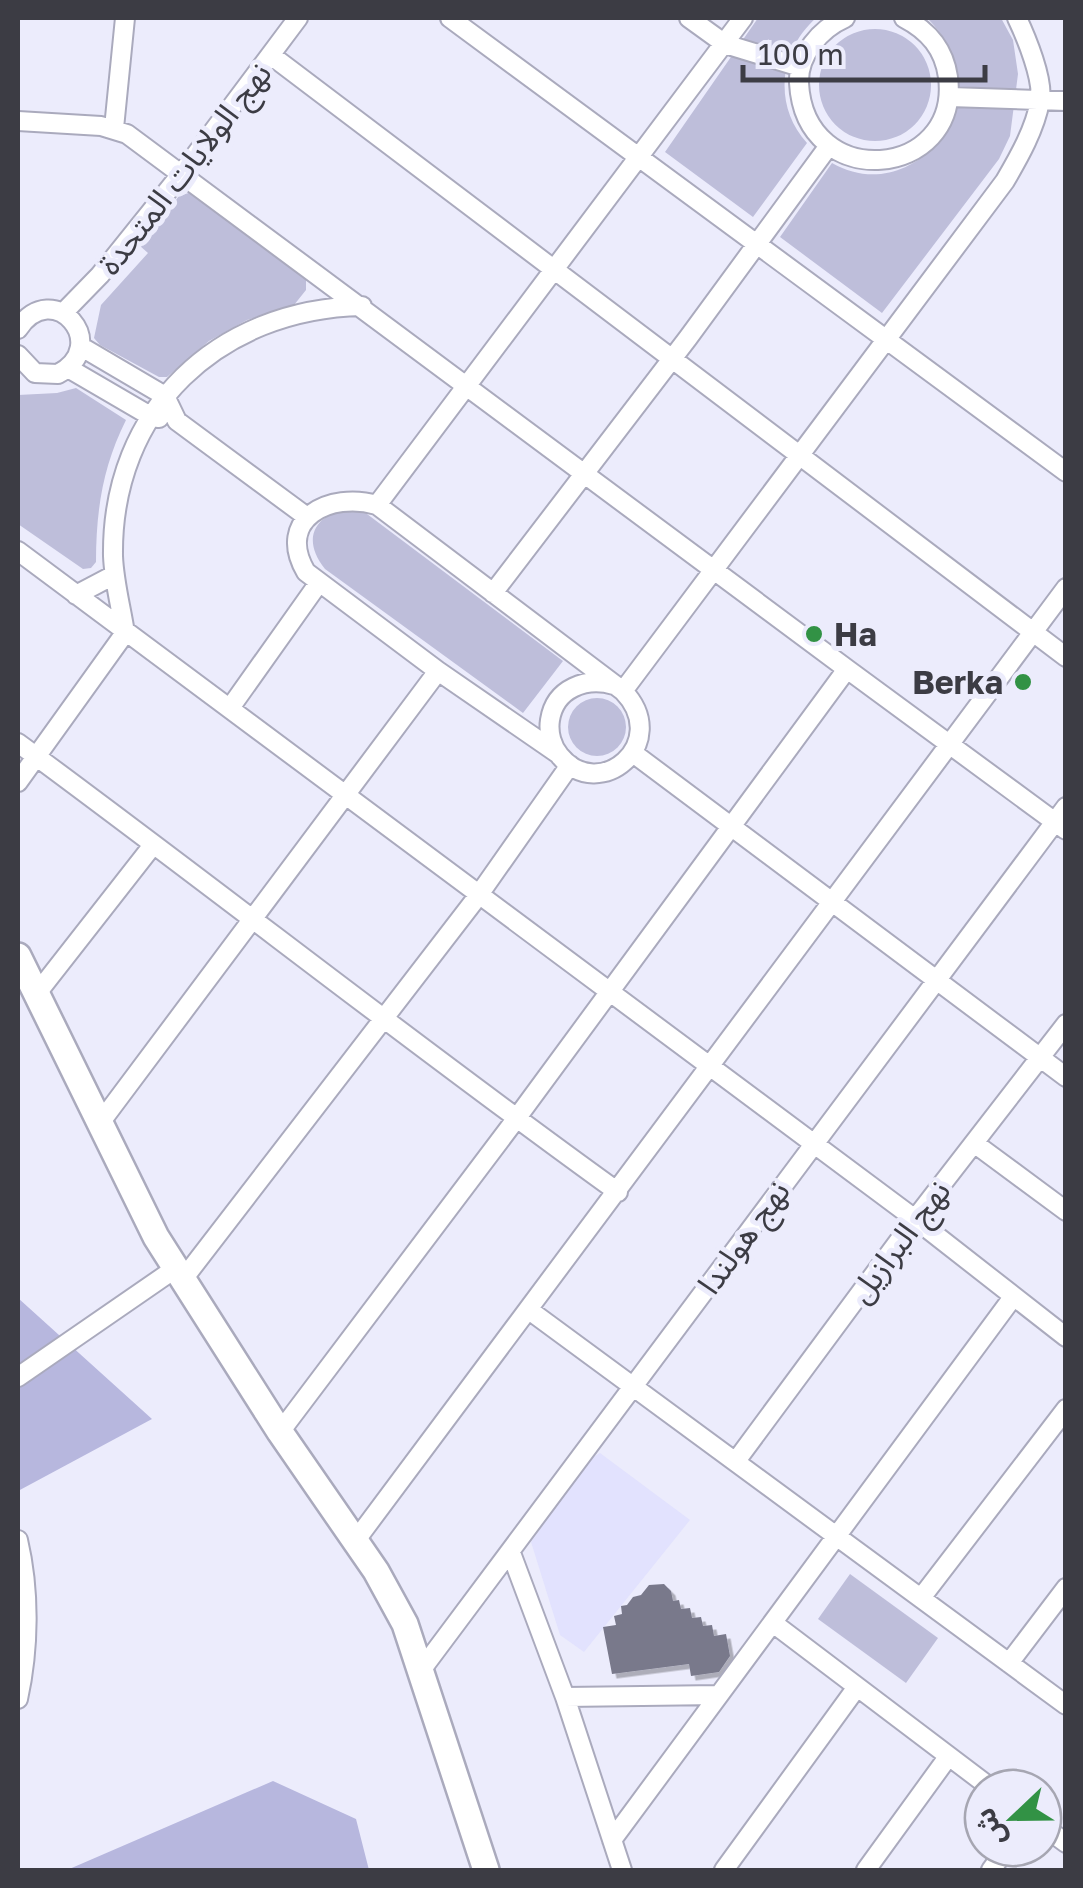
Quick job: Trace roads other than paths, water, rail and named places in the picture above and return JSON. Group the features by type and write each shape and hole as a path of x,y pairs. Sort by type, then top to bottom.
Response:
{"street":[{"path":"114,128 124,18"},
{"name":"نهج الولايات المتحدة","path":"18,328 26,316 56,311 90,286 182,173 298,18"},
{"path":"450,18 1066,472"},
{"path":"689,18 725,44 800,68"},
{"path":"377,505 743,18"},
{"path":"845,18 815,40 800,68 802,105 810,126 828,147 870,162 894,159 916,149 934,132 950,96 946,63 936,42 917,20"},
{"path":"619,688 715,569 1006,182 1023,150 1041,98 1032,55 1017,18"},
{"path":"272,56 1066,657"},
{"path":"950,96 1066,101"},
{"path":"18,122 114,128 182,173 949,745 1062,819"},
{"path":"493,593 828,147"},
{"path":"18,782 126,632 114,576 118,508 128,468 165,396 202,359 256,326 296,312 362,306"},
{"path":"20,366 46,375 68,368 76,358 80,346 73,321 56,311"},
{"path":"80,346 165,396 177,421"},
{"path":"68,368 152,417 177,421 308,517"},
{"path":"343,500 377,505 633,701 641,727 633,753 624,764 597,774 563,759 318,584 298,560 299,532 308,517 343,500"},
{"path":"18,550 1066,1336"},
{"path":"76,595 114,576"},
{"path":"230,708 318,584"},
{"path":"356,1540 1066,588"},
{"path":"280,1432 847,669"},
{"path":"100,1123 438,671"},
{"path":"563,759 549,724 560,697 585,682 619,688"},
{"path":"18,743 618,1192"},
{"path":"633,753 1066,1077"},
{"path":"18,1377 180,1273 478,896 563,759"},
{"name":"نهج هولندا","path":"422,1669 935,979 1062,819"},
{"path":"38,992 153,845"},
{"path":"18,956 137,1203 280,1432 356,1540 405,1624 486,1870"},
{"name":"نهج البرازيل","path":"736,1461 914,1220 1066,1024"},
{"path":"974,1143 1066,1211"},
{"path":"612,1840 1012,1297"},
{"path":"529,1310 1066,1706"},
{"path":"921,1598 1066,1409"},
{"path":"18,1540 26,1584 18,1700"},
{"path":"511,1552 565,1697 622,1870"},
{"path":"1008,1663 1066,1588"},
{"path":"773,1623 963,1768"},
{"path":"724,1870 857,1687"},
{"path":"565,1697 719,1695"},
{"path":"866,1870 948,1757"}],"place":[{"name":"Ha","path":"814,634"},
{"name":"Berka","path":"1023,682"}]}
